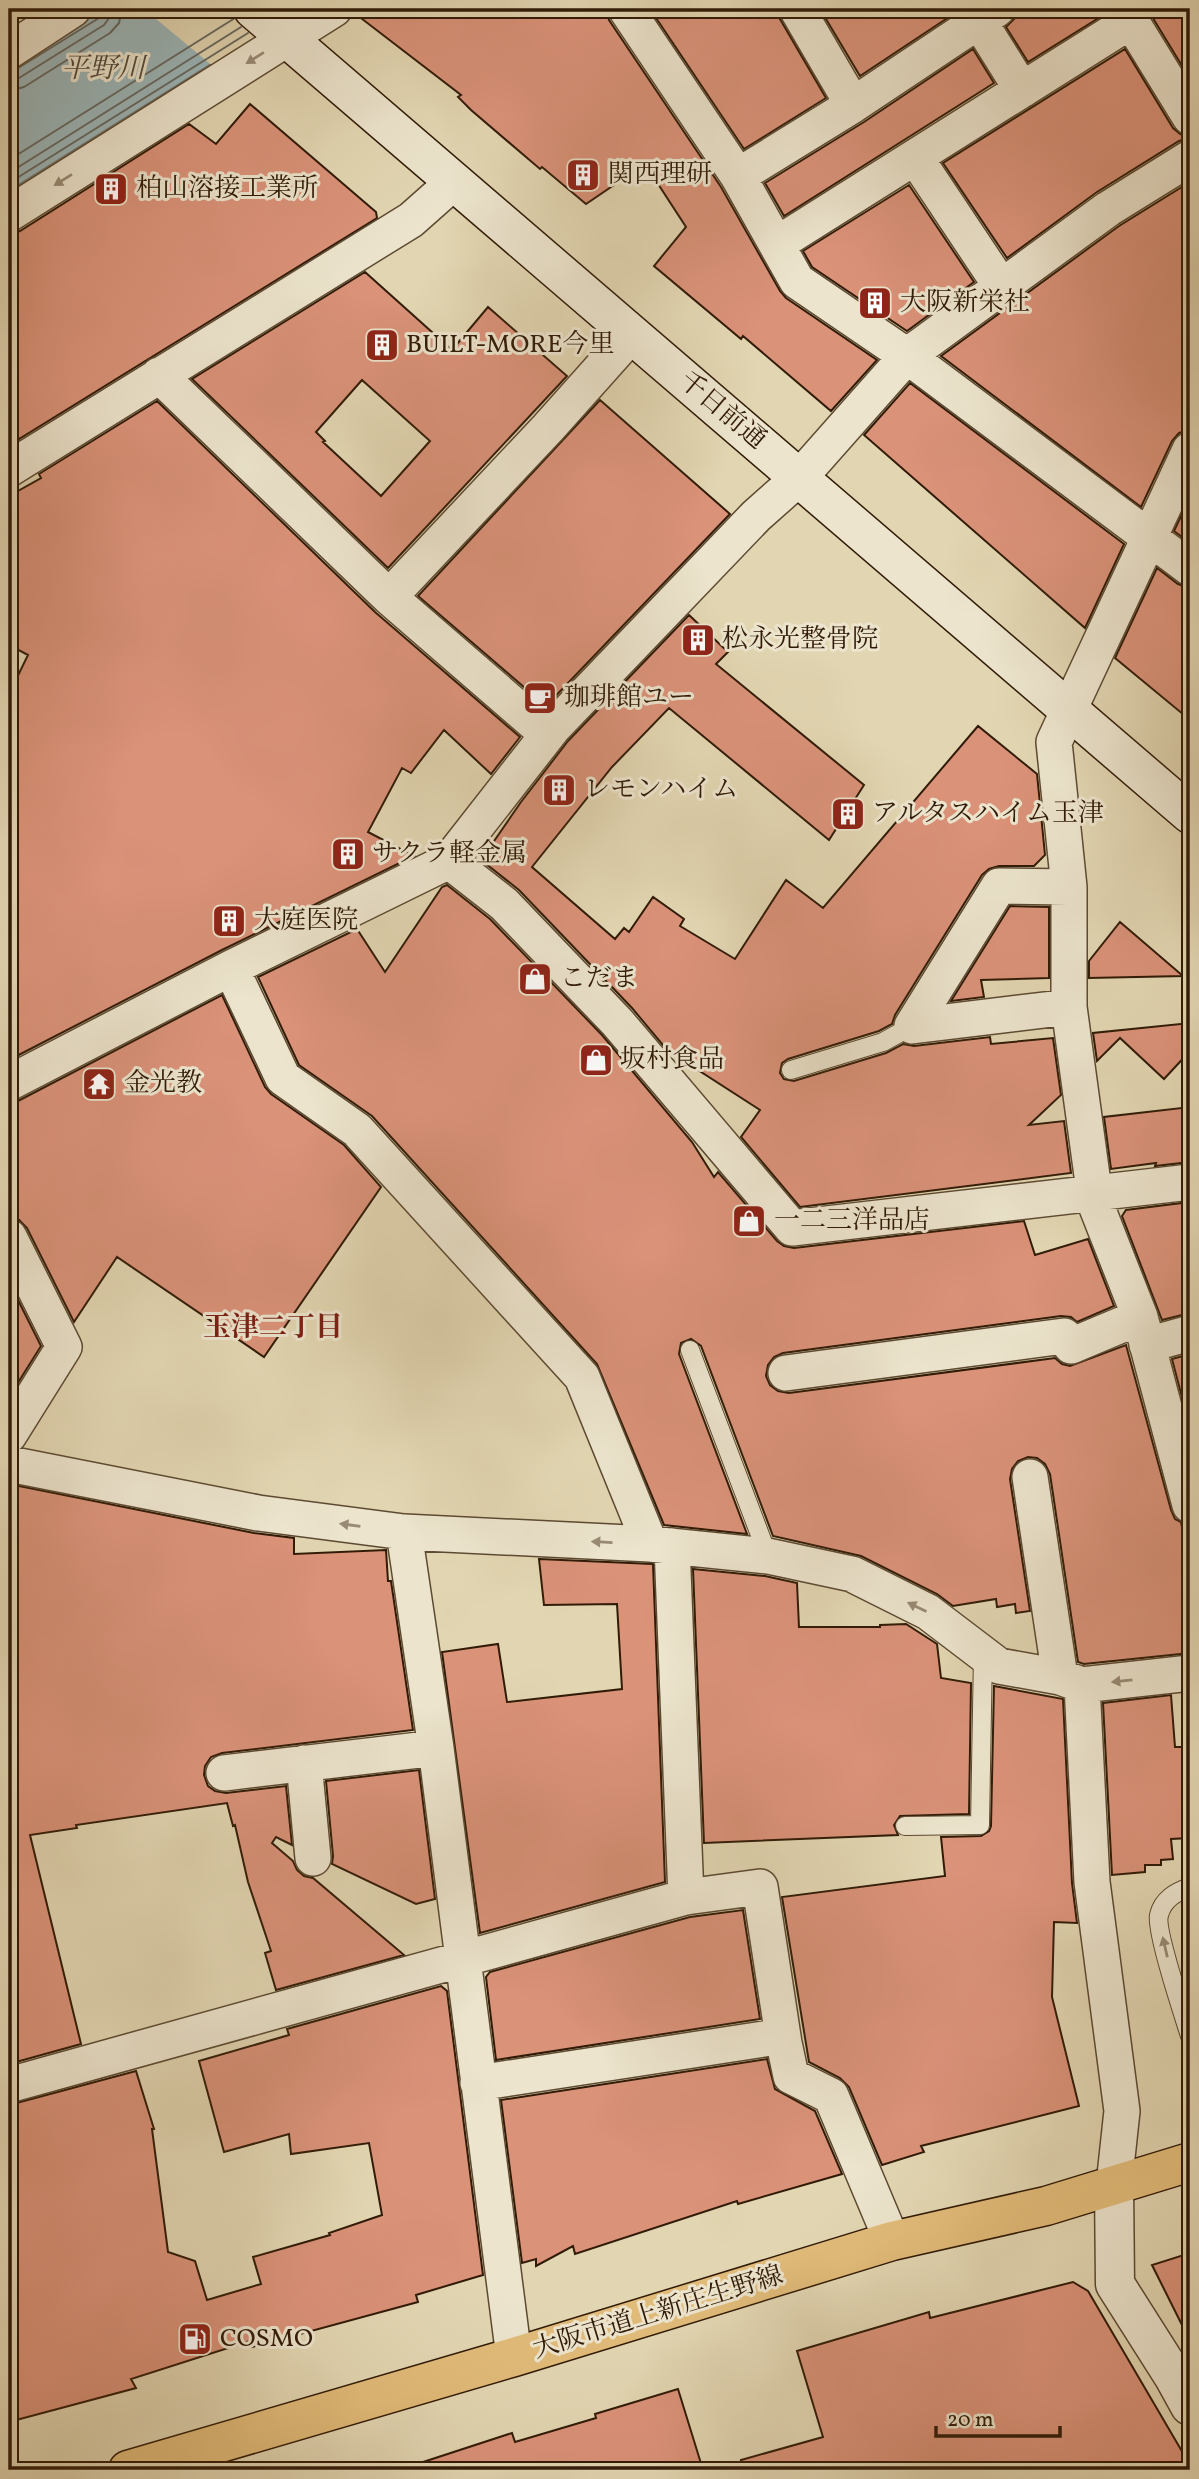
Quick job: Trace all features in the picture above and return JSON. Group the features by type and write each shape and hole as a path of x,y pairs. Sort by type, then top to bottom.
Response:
{"main road":[{"name":"千日前通","path":"272,25 1190,814"},
{"name":"大阪市道上新庄生野線","path":"128,2470 196,2461 514,2357 891,2241 1046,2206 1190,2162"},
{"path":"1114,2185 1115,2284 1185,2384"}],"street":[{"path":"9,51 73,9"},
{"path":"9,214 272,25 334,9"},
{"path":"797,9 853,106"},
{"path":"631,10 738,176 797,281 907,356 1190,568"},
{"path":"738,176 853,106 985,14 1023,90"},
{"path":"777,244 1131,21 1190,117"},
{"path":"915,157 1001,286"},
{"path":"9,1083 231,968 449,860 553,729 756,516 800,477 907,356 1108,209 1190,158"},
{"path":"9,469 411,220 455,181"},
{"path":"389,597 548,428 631,335"},
{"path":"159,375 389,597 538,726 553,729"},
{"path":"1190,450 1054,742 1069,887 1069,1007 1094,1194 1144,1331 1190,1505"},
{"path":"449,860 504,904 617,1021 792,1228 1190,1182"},
{"path":"912,1026 999,886 1069,887"},
{"path":"231,968 283,1078 357,1130 582,1377 661,1545 686,1898"},
{"path":"912,1026 1069,1007"},
{"path":"9,1237 64,1348 9,1435"},
{"path":"786,1373 1064,1336 1072,1346 1144,1331 1190,1333"},
{"path":"9,1464 258,1513 404,1532 661,1545 768,1556 852,1574 928,1612 999,1666 1071,1681 1190,1673"},
{"path":"1030,1477 1071,1681 1091,1882 1122,2111 1114,2185"},
{"path":"404,1532 436,1748 514,2357"},
{"path":"224,1773 436,1748"},
{"path":"304,1763 313,1858"},
{"path":"9,2085 686,1898 760,1887 791,2076 831,2096 891,2241"},
{"path":"478,2083 783,2036"}],"lane":[{"path":"791,1070 883,1042 912,1026"},
{"path":"690,1350 768,1556"},
{"path":"905,1826 980,1825 983,1653"},
{"path":"1190,1887 1166,1900 1158,1917 1178,2001 1190,2036"}],"water":[{"name":"平野川","path":"100,9 299,9 9,191 9,66"}],"pier":[{"path":"144,9 303,9 214,67"}],"building":[{"path":"354,9 606,9 609,20 721,187 780,291 786,298 877,360 831,411 743,336 741,339 654,266 686,227 645,164 586,204 471,110 458,97 461,95 353,12"},
{"path":"650,9 777,9 780,19 826,98 744,149"},
{"path":"820,9 961,9 860,76"},
{"path":"1017,9 1113,9 1028,62 1006,27 1015,18"},
{"path":"1146,9 1190,9 1190,79 1148,10"},
{"path":"973,49 994,83 784,216 765,183 864,122"},
{"path":"1125,49 1173,128 1190,138 1179,141 1097,192 1007,258 943,163"},
{"path":"250,104 376,212 377,218 19,439 9,422 9,234 20,231 189,124 216,144"},
{"path":"1190,182 1190,430 1179,433 1172,441 1141,507 941,356 1119,226"},
{"path":"909,185 974,282 907,331 812,267 803,251"},
{"path":"365,272 452,350 488,307 567,376 388,568 192,379","holes":["362,380 430,441 381,496 323,442 325,441 316,432"]},
{"path":"910,383 1124,544 1085,628 864,435"},
{"path":"600,400 730,514 546,706 418,596"},
{"path":"157,401 375,612 520,737 491,774 444,730 411,773 402,768 368,832 414,856 222,950 9,1060 9,694 28,655 9,645 9,496 41,478 39,474"},
{"path":"1190,497 1190,543 1174,531"},
{"path":"1157,568 1178,584 1190,588 1190,720 1115,658"},
{"path":"689,615 728,652 716,664 864,785 829,840 669,708 612,767 532,867 615,939 624,928 629,932 653,897 684,919 680,926 735,959 786,880 823,908 978,726 1037,774 1045,855 1034,866 999,866 982,875 892,1024 879,1031 788,1059 782,1063 780,1073 784,1079 794,1081 886,1053 903,1044 914,1046 990,1037 991,1044 1053,1038 1061,1095 1029,1125 1064,1121 1071,1173 800,1207 741,1137 760,1110 667,1050 632,1008 519,890 481,860 568,741"},
{"path":"447,885 490,919 602,1035 692,1142 714,1177 718,1172 784,1246 794,1248 1024,1221 1035,1255 1088,1239 1114,1306 1077,1322 1071,1317 1061,1316 783,1353 774,1357 768,1365 766,1376 770,1385 778,1391 789,1393 1055,1358 1070,1366 1126,1345 1171,1510 1175,1519 1181,1522 1187,1554 1190,1554 1190,1653 1084,1664 1078,1662 1050,1474 1045,1464 1037,1458 1028,1457 1018,1461 1012,1469 1010,1479 1030,1611 1016,1613 1015,1604 997,1607 996,1599 953,1606 937,1594 861,1556 773,1536 701,1346 691,1339 681,1343 679,1354 747,1534 664,1525 597,1364 372,1116 299,1065 258,977 357,929 385,972 442,887"},
{"path":"1010,906 1049,907 1049,978 981,980 984,997 951,1001"},
{"path":"1120,922 1183,976 1089,978 1089,961"},
{"path":"222,995 265,1087 344,1145 381,1187 264,1357 117,1257 74,1322 27,1228 19,1220 9,1217 9,1103 18,1101"},
{"path":"1190,1023 1190,1051 1164,1079 1120,1038 1097,1061 1093,1033"},
{"path":"1190,1107 1190,1162 1111,1169 1104,1117"},
{"path":"1190,1202 1190,1313 1162,1320 1122,1216 1126,1210"},
{"path":"9,1282 41,1346 9,1397"},
{"path":"1190,1354 1190,1428 1172,1359"},
{"path":"9,1484 254,1533 294,1538 294,1554 386,1550 388,1581 391,1581 413,1730 222,1753 211,1757 205,1766 204,1775 208,1786 215,1791 226,1793 286,1786 292,1845 276,1837 272,1843 293,1861 304,1876 313,1878 404,1955 276,1990 265,1953 271,1951 248,1882 227,1803 76,1825 77,1828 30,1835 81,2044 9,2064"},
{"path":"539,1559 653,1564 665,1882 480,1933 442,1652 498,1644 507,1702 622,1689 617,1604 544,1605"},
{"path":"693,1569 765,1576 797,1583 799,1627 880,1627 906,1624 937,1644 941,1678 971,1683 969,1814 900,1816 894,1825 898,1835 704,1843"},
{"path":"994,1686 1063,1699 1072,1883 1077,1923 1054,1922 1052,1997 1079,2106 921,2146 924,2152 882,2165 849,2087 840,2078 809,2062 782,1897 945,1876 941,1837 981,1836 989,1831 991,1826"},
{"path":"1171,1695 1175,1747 1190,1747 1190,1838 1171,1839 1173,1859 1161,1860 1161,1865 1145,1865 1145,1872 1112,1875 1103,1703"},
{"path":"419,1770 435,1899 416,1904 332,1864 326,1781"},
{"path":"743,1910 760,2019 496,2060 486,1977 490,1972 690,1917"},
{"path":"441,1986 447,1991 483,2275 416,2295 418,2302 252,2347 250,2341 131,2379 136,2388 9,2422 9,2105 136,2071 154,2129 168,2252 195,2261 207,2300 261,2284 253,2257 330,2235 329,2233 382,2215 369,2143 291,2154 289,2134 224,2152 199,2061 289,2035 287,2029"},
{"path":"767,2059 775,2089 815,2111 842,2174 738,2204 737,2201 575,2254 573,2246 536,2266 536,2259 522,2263 501,2100"},
{"path":"1190,2253 1190,2341 1152,2265"},
{"path":"1073,2282 1088,2291 1190,2465 1190,2470 742,2470 741,2460 823,2437 797,2351 929,2312 930,2318"},
{"path":"678,2389 703,2470 418,2470 417,2464 512,2433 515,2442 596,2418 595,2414"}],"place":[{"name":"関西理研","path":"583,175"},
{"name":"柏山溶接工業所","path":"111,189"},
{"name":"大阪新栄社","path":"875,303"},
{"name":"BUILT-MORE今里","path":"382,345"},
{"name":"松永光整骨院","path":"698,640"},
{"name":"珈琲館ユー","path":"540,698"},
{"name":"レモンハイム","path":"559,790"},
{"name":"アルタスハイム玉津","path":"848,814"},
{"name":"サクラ軽金属","path":"348,854"},
{"name":"大庭医院","path":"229,921"},
{"name":"こだま","path":"535,979"},
{"name":"坂村食品","path":"596,1060"},
{"name":"金光教","path":"99,1084"},
{"name":"一二三洋品店","path":"749,1221"},
{"name":"COSMO","path":"195,2339"}],"district":[{"name":"玉津二丁目","path":"273,1328"}]}
